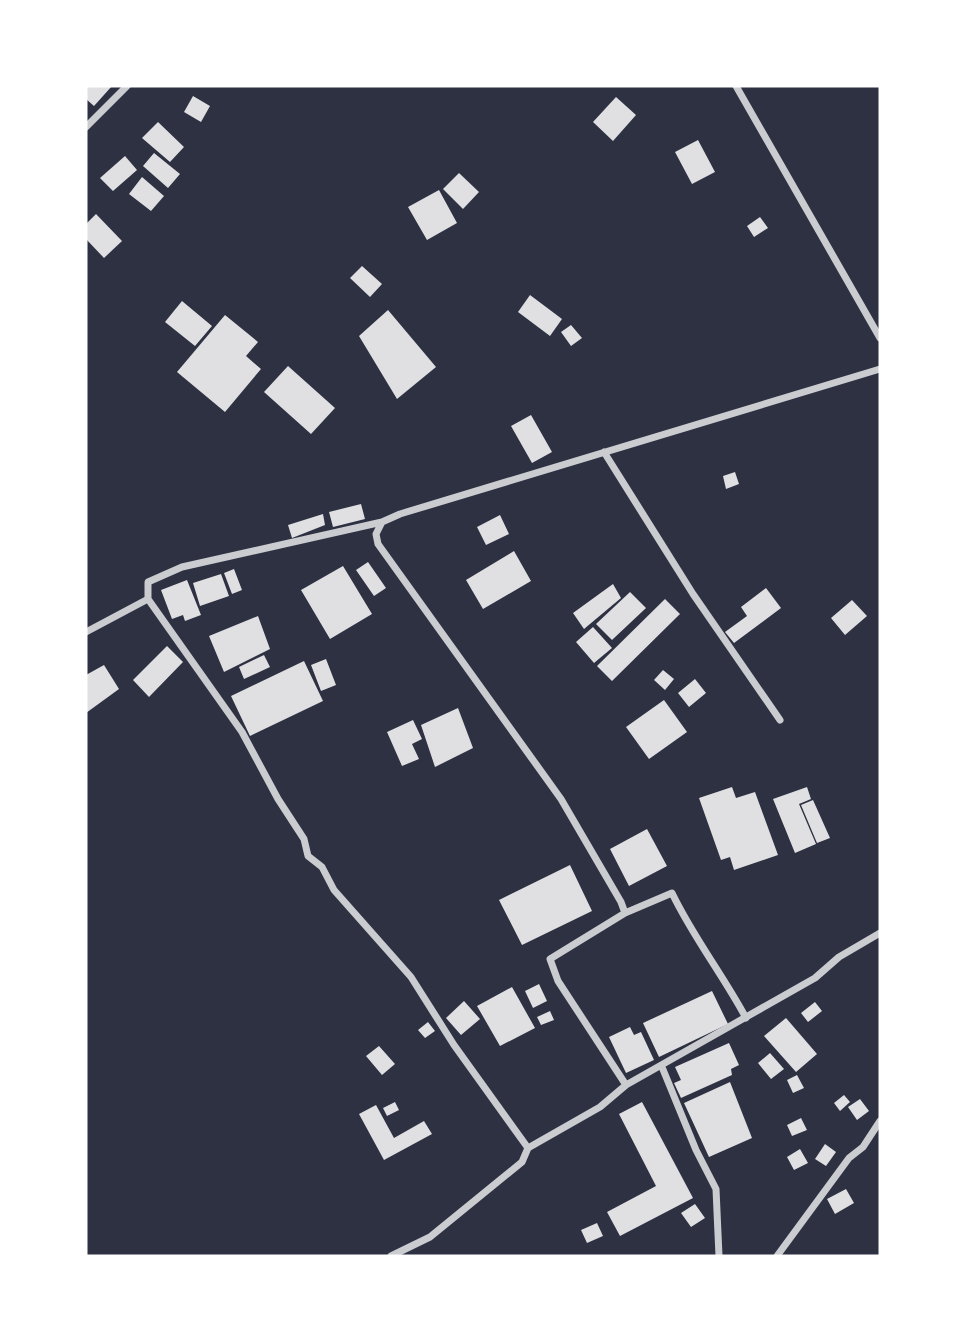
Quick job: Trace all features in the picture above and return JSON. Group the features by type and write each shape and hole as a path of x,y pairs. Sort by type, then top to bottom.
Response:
{"street":[{"path":"86,127 127,86"},
{"path":"736,86 880,338"},
{"path":"528,1148 454,1045 411,977 334,891 321,867 308,856 304,839 278,799 242,732 148,599 148,582 182,567 382,522 400,514 880,369"},
{"path":"604,452 693,594 780,720"},
{"path":"382,522 376,534 378,544 561,799 625,913"},
{"path":"86,632 148,599"},
{"path":"626,1086 558,981 550,959 625,913 672,892 688,926 728,985 746,1018"},
{"path":"391,1256 430,1237 522,1162 528,1148 600,1107 626,1086 815,978 839,957 880,933"},
{"path":"662,1067 696,1150 716,1189 719,1256"},
{"path":"777,1256 841,1168 863,1147 880,1121"}],"building":[{"path":"86,86 112,86 94,106 86,99"},
{"path":"193,96 210,106 201,122 184,112"},
{"path":"616,97 636,115 613,141 593,122"},
{"path":"158,122 184,147 170,162 142,138"},
{"path":"698,140 715,172 692,184 675,152"},
{"path":"154,153 180,174 168,188 143,166"},
{"path":"125,156 137,170 113,191 100,178"},
{"path":"459,173 479,192 463,209 443,189"},
{"path":"142,177 164,196 151,211 129,194"},
{"path":"439,190 457,223 427,240 408,207"},
{"path":"96,214 122,241 104,258 86,239 86,224"},
{"path":"760,217 768,228 754,237 747,226"},
{"path":"362,266 382,284 370,297 350,278"},
{"path":"530,295 562,319 550,336 518,312"},
{"path":"182,301 212,326 195,346 165,322"},
{"path":"388,310 436,367 397,399 359,336"},
{"path":"225,315 258,342 246,356 261,369 225,412 177,372"},
{"path":"571,325 582,338 571,346 561,332"},
{"path":"288,366 335,408 311,434 264,392"},
{"path":"531,415 552,452 532,463 511,426"},
{"path":"735,472 739,484 726,489 723,476"},
{"path":"361,504 365,519 333,527 329,512"},
{"path":"323,514 325,525 292,538 288,525"},
{"path":"500,515 509,534 486,545 477,527"},
{"path":"514,551 531,581 483,609 466,580"},
{"path":"368,562 386,588 374,596 356,570"},
{"path":"343,566 372,614 330,639 301,590"},
{"path":"234,569 242,590 232,594 224,573"},
{"path":"221,574 229,596 200,606 193,583"},
{"path":"187,580 201,615 185,621 183,615 172,619 161,590"},
{"path":"613,584 621,598 584,629 573,613"},
{"path":"766,588 781,608 734,643 725,632 747,616 741,607"},
{"path":"630,592 646,608 612,640 596,624"},
{"path":"665,599 680,614 612,681 597,666"},
{"path":"852,600 867,616 845,635 831,618"},
{"path":"258,616 270,649 224,672 209,636"},
{"path":"593,627 612,648 594,663 576,642"},
{"path":"167,646 183,662 149,697 133,680"},
{"path":"264,655 270,667 244,679 239,667"},
{"path":"326,659 336,685 321,691 311,665"},
{"path":"304,661 323,701 250,736 231,696"},
{"path":"104,665 119,689 86,713 86,675"},
{"path":"663,670 674,679 665,690 654,680"},
{"path":"695,679 706,693 689,707 678,693"},
{"path":"664,700 687,732 649,759 626,727"},
{"path":"458,708 473,748 435,767 421,725"},
{"path":"413,720 422,739 412,744 419,759 402,766 387,732"},
{"path":"732,787 736,798 755,792 778,855 734,870 730,857 721,860 699,798"},
{"path":"807,787 811,799 799,804 816,844 795,853 773,799"},
{"path":"813,800 830,838 817,843 801,805"},
{"path":"647,829 667,866 629,886 610,849"},
{"path":"570,865 592,911 522,945 499,900"},
{"path":"539,984 547,1001 533,1008 525,991"},
{"path":"512,987 535,1028 500,1046 477,1006"},
{"path":"712,991 728,1024 659,1057 643,1023"},
{"path":"464,1001 480,1019 461,1035 446,1018"},
{"path":"815,1002 822,1011 808,1022 801,1013"},
{"path":"550,1011 554,1020 541,1025 537,1017"},
{"path":"786,1018 817,1054 796,1072 764,1036"},
{"path":"428,1022 435,1031 425,1038 418,1030"},
{"path":"630,1027 634,1035 641,1032 654,1060 626,1073 609,1037"},
{"path":"729,1043 739,1065 731,1069 732,1075 681,1098 674,1083 681,1080 675,1067"},
{"path":"379,1046 395,1064 382,1075 366,1056"},
{"path":"770,1053 784,1069 771,1079 758,1063"},
{"path":"797,1075 804,1088 793,1093 787,1080"},
{"path":"730,1082 752,1138 709,1157 684,1103"},
{"path":"844,1095 850,1102 840,1111 834,1103"},
{"path":"860,1099 869,1111 857,1120 848,1107"},
{"path":"395,1102 399,1110 387,1116 383,1108"},
{"path":"642,1102 693,1198 620,1236 607,1212 656,1186 619,1114"},
{"path":"376,1105 394,1138 424,1121 432,1134 384,1160 359,1114"},
{"path":"801,1118 807,1130 792,1136 787,1125"},
{"path":"825,1144 836,1152 826,1166 815,1159"},
{"path":"800,1149 808,1163 794,1170 787,1157"},
{"path":"846,1189 854,1203 835,1214 827,1199"},
{"path":"695,1204 705,1218 691,1227 681,1213"},
{"path":"597,1223 603,1236 587,1243 581,1230"}]}
